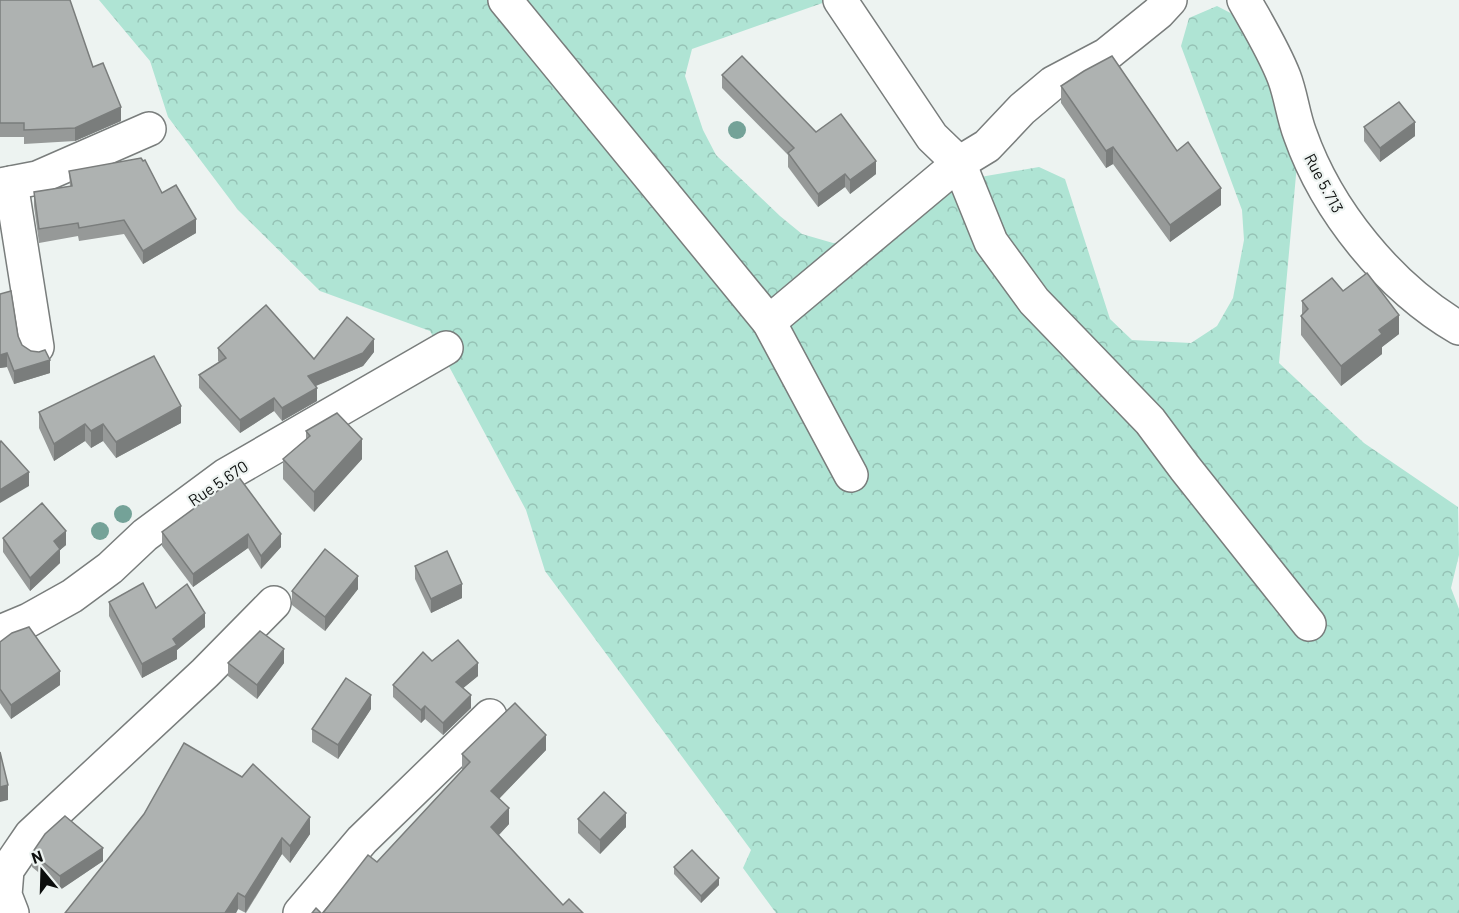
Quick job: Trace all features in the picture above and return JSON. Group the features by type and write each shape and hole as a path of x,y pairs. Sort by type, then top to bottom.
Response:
{"street":[{"path":"506,0 769,322 851,475"},
{"path":"840,0 932,137 959,163 991,242 1034,301 1150,421 1309,624"},
{"path":"769,322 959,163 987,146 1022,109 1053,83 1107,55 1158,13 1170,0"},
{"name":"Rue 5.713","path":"1244,0 1284,76 1300,135 1338,212 1366,249 1400,282 1441,317 1459,328"},
{"path":"37,346 5,184 37,178 149,129"},
{"name":"Rue 5.670","path":"0,632 29,620 72,596 110,568 145,536 226,475 446,348"},
{"path":"12,913 5,895 7,870 31,835 205,673 273,603"},
{"path":"300,913 362,840 490,716"}],"green space":[{"path":"99,0 831,0 692,49 685,76 703,130 716,155 780,216 802,234 833,243 863,241 957,181 1039,167 1065,179 1110,319 1132,340 1191,343 1217,326 1233,298 1244,240 1242,210 1181,46 1189,18 1217,6 1242,19 1298,153 1279,363 1364,443 1458,507 1459,555 1451,588 1459,609 1459,913 776,913 743,868 751,850 545,571 526,510 430,331 320,291 238,210 168,117 150,61"}],"building":[{"path":"0,0 70,0 93,67 103,63 121,107 75,128 24,130 24,123 0,123"},
{"path":"742,56 816,132 841,114 876,161 850,180 845,174 818,194 788,153 794,148 722,75"},
{"path":"1112,56 1177,151 1188,142 1221,188 1170,225 1113,147 1106,151 1061,86"},
{"path":"1399,102 1415,122 1380,148 1364,127"},
{"path":"141,158 145,160 162,193 176,185 196,219 143,251 124,220 79,228 78,223 39,229 34,192 72,186 69,171"},
{"path":"1367,273 1399,315 1379,330 1382,334 1341,366 1301,316 1308,309 1302,301 1332,278 1343,291"},
{"path":"11,291 18,336 22,345 31,351 45,350 50,360 14,371 7,353 0,355 0,294"},
{"path":"266,305 314,359 347,317 374,339 363,353 308,376 317,388 282,408 274,398 240,420 199,375 226,358 218,348"},
{"path":"154,356 181,406 116,442 103,424 91,431 85,424 54,444 39,412"},
{"path":"337,413 362,439 314,492 283,459 310,436 306,431"},
{"path":"1,441 29,472 0,490 0,443"},
{"path":"238,476 281,534 261,556 248,534 193,574 162,532"},
{"path":"42,503 66,531 54,541 60,549 30,578 3,538"},
{"path":"325,549 358,576 325,617 292,591"},
{"path":"447,551 462,584 431,599 415,566"},
{"path":"143,583 156,608 187,584 205,613 173,639 177,645 142,664 109,602"},
{"path":"29,627 60,671 11,705 0,689 0,642 12,633"},
{"path":"260,631 284,649 257,685 228,663"},
{"path":"458,640 478,663 456,682 471,695 443,723 425,706 421,710 393,685 423,652 432,661"},
{"path":"346,678 371,695 338,745 312,729"},
{"path":"515,703 546,735 491,791 509,808 491,827 563,905 569,899 583,913 323,913 368,855 377,862 470,762 462,754"},
{"path":"184,743 242,777 253,764 310,817 290,846 282,838 245,897 238,893 225,913 65,913 144,814"},
{"path":"0,752 8,785 0,787"},
{"path":"604,792 626,813 600,840 578,819"},
{"path":"65,816 103,848 60,876 32,853 45,834"},
{"path":"692,850 719,878 701,896 674,867"}]}
